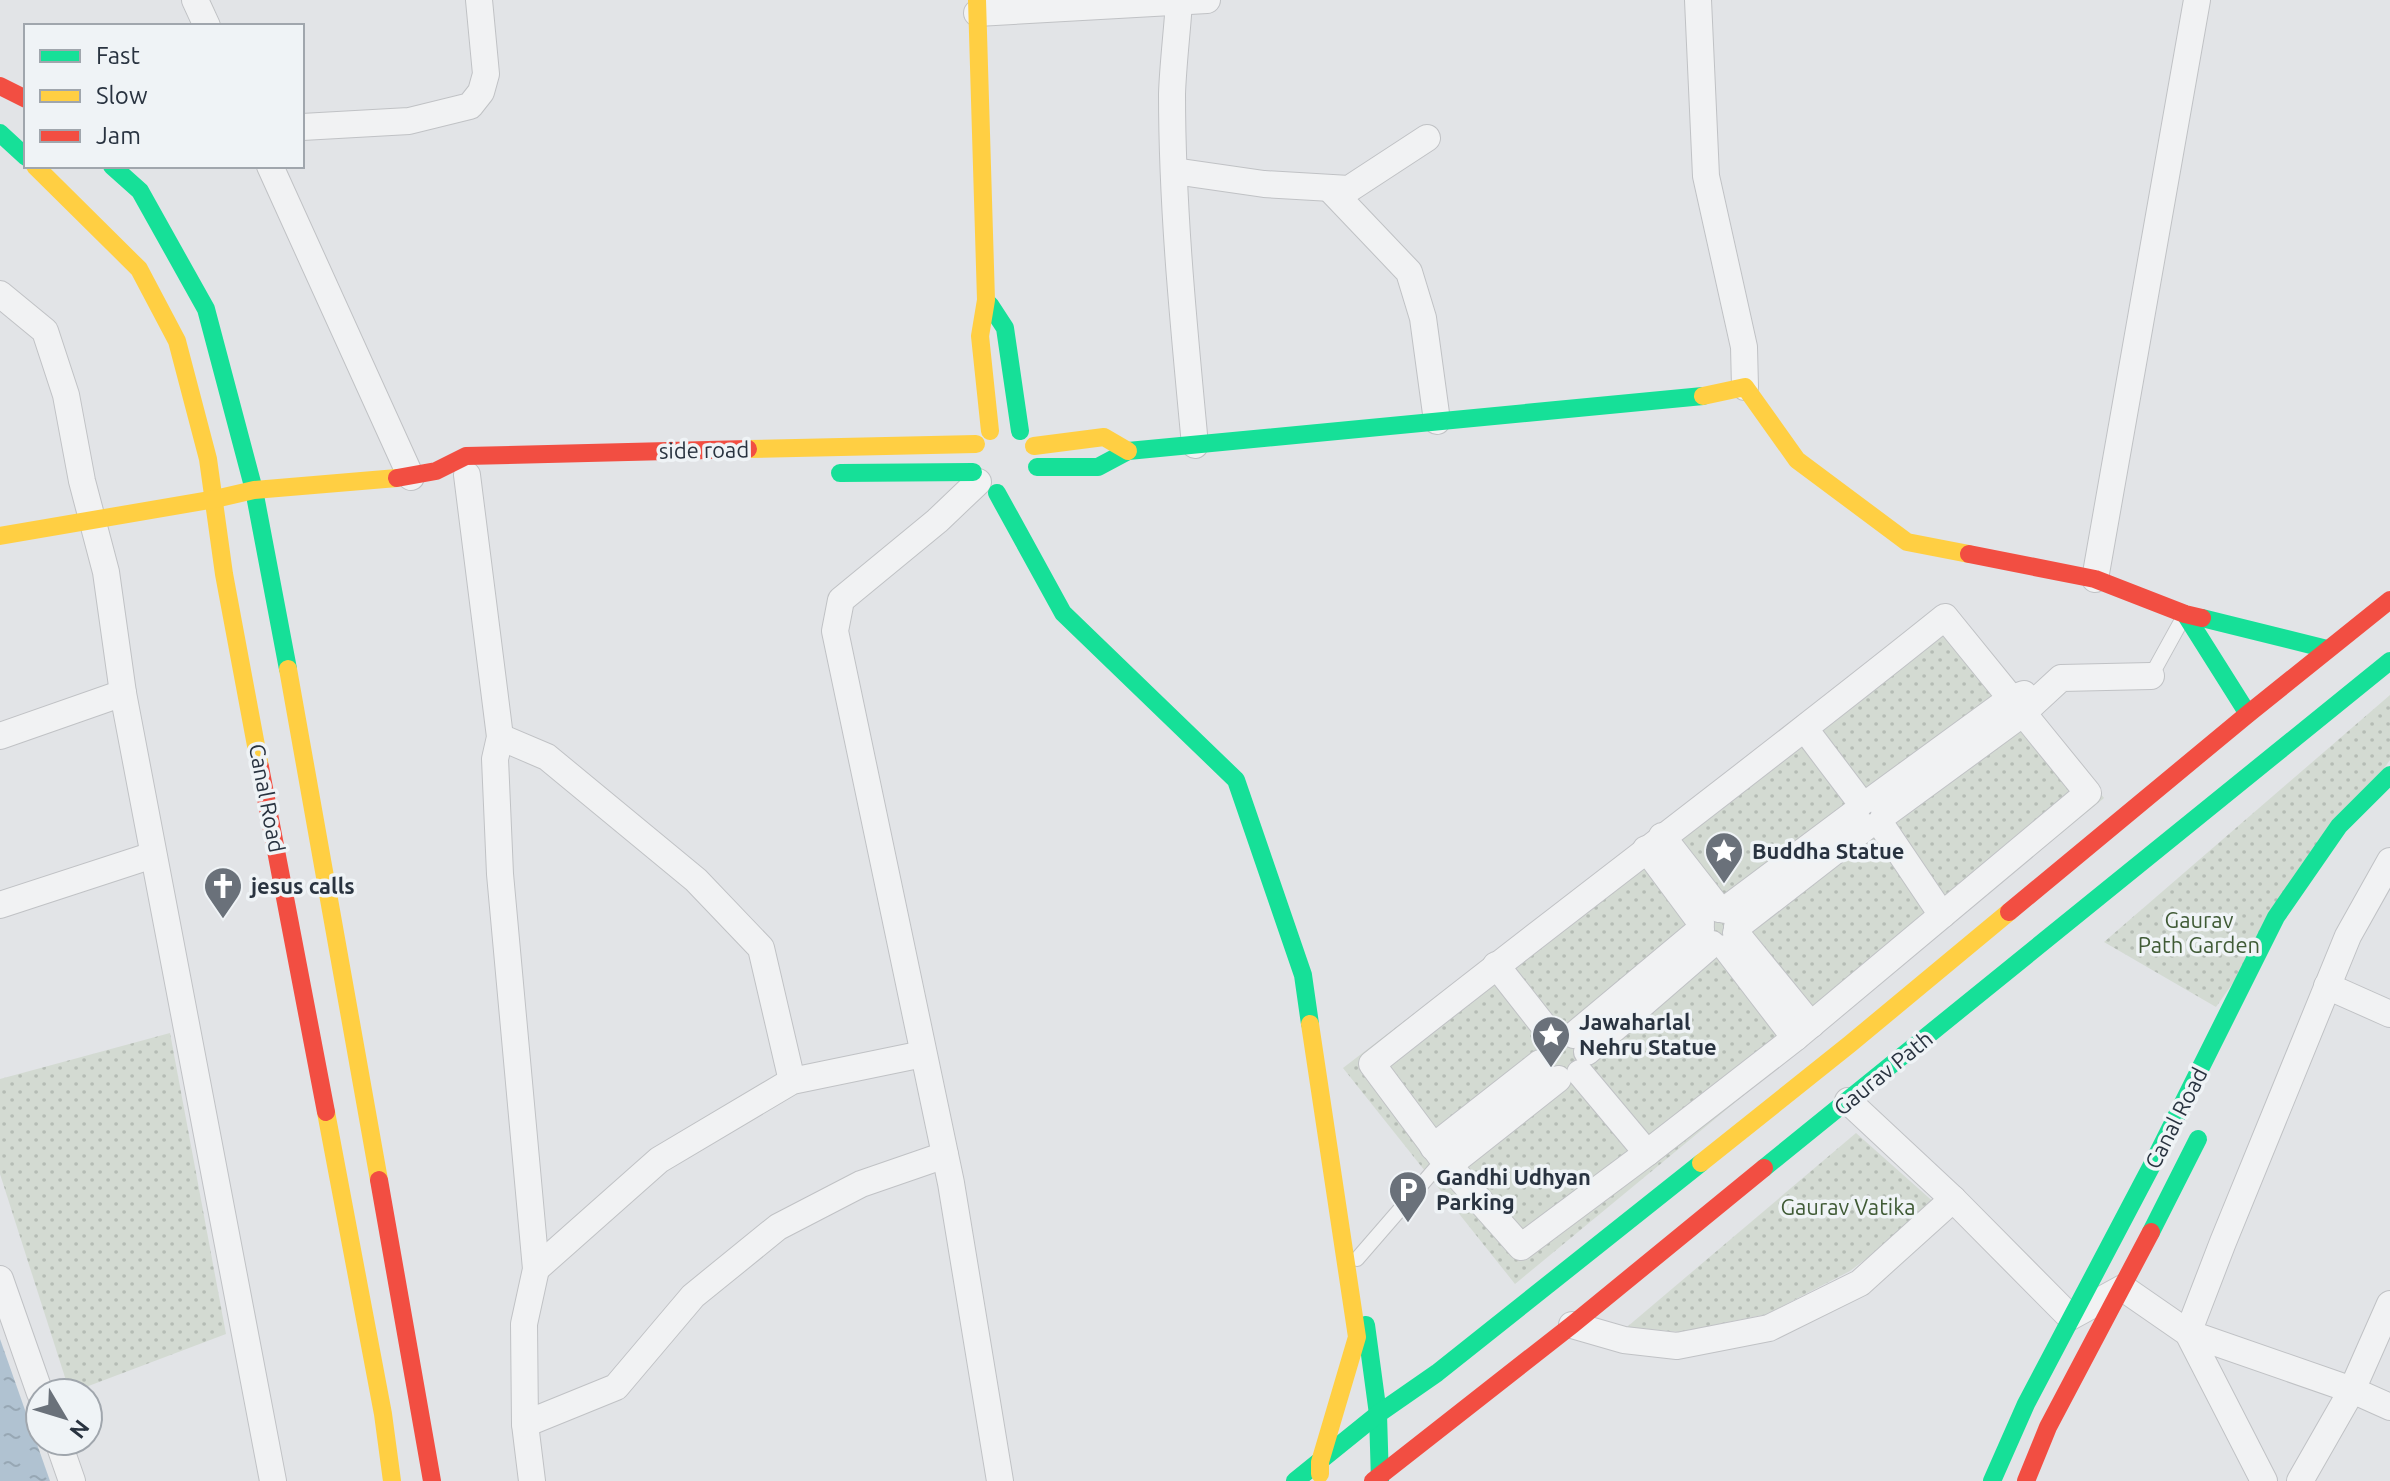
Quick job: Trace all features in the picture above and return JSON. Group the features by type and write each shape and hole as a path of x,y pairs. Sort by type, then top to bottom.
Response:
{"main road":[{"path":"977,7 986,300 980,336 990,431"},
{"path":"0,86 24,98"},
{"path":"0,133 24,155"},
{"name":"Canal Road","path":"37,168 139,269 177,341 208,459 224,574 383,1414 392,1481"},
{"name":"Canal Road","path":"114,168 140,191 206,309 254,490 327,879 432,1481"},
{"path":"986,300 1005,328 1020,431"},
{"path":"1037,467 1098,467 1128,451 1698,397 1745,387 1797,460 1907,542 2095,579 2185,614 2327,649"},
{"path":"815,473 983,482 1007,494 1022,488 1037,467 1038,456 1034,446 1020,431 1010,428 990,431 976,444 971,462 983,482 1063,613 1236,780 1303,975 1357,1337 1320,1472"},
{"path":"1034,446 1104,437 1128,451"},
{"name":"side road","path":"424,474 466,456 976,444"},
{"name":"side road","path":"0,536 254,490 424,474 475,474"},
{"path":"1032,519 1075,603 1245,767 1310,961 1329,1052 1378,1414 1377,1479"},
{"path":"1295,1481 1320,1472 1378,1414 1437,1373 1850,1044 2390,600"},
{"path":"2185,614 2248,714"},
{"name":"Gaurav Path","path":"1377,1479 1572,1325 2390,661"},
{"name":"Canal Road","path":"1992,1481 2026,1404 2152,1165 2276,917 2339,826 2390,775"},
{"path":"2026,1481 2048,1427 2205,1126"}],"street":[{"path":"195,0 206,24"},
{"path":"304,127 409,121 470,106 481,92 486,74 479,0"},
{"path":"977,7 1207,0"},
{"path":"1698,0 1706,176 1744,347 1745,387"},
{"path":"2095,579 2197,0"},
{"path":"1179,2 1172,92 1174,171 1178,265 1195,445"},
{"path":"1174,171 1264,184 1349,189 1427,138"},
{"path":"271,168 424,474"},
{"path":"1330,189 1409,272 1423,318 1437,421"},
{"path":"0,294 45,331 66,395 91,520 106,572 123,693 273,1481"},
{"path":"475,474 500,737 495,759 500,874 536,1269 524,1324 525,1424 532,1481"},
{"path":"983,482 841,600 835,631 945,1155 1000,1481"},
{"path":"1945,617 2016,707 2088,793 1803,1031 1521,1247 1439,1160 1372,1064 1945,617"},
{"path":"1439,1160 1720,927 2016,707 2061,678 2151,676"},
{"path":"0,736 123,693"},
{"path":"1805,729 1870,813 1942,915"},
{"path":"500,737 547,757 696,880 761,948 792,1081"},
{"path":"1654,843 1803,1031"},
{"path":"0,905 153,855"},
{"path":"2264,1481 2188,1333 2348,936 2389,864"},
{"path":"1496,965 1565,1056 1647,1153"},
{"path":"2327,986 2390,1014"},
{"path":"536,1269 659,1160 792,1081 923,1054"},
{"path":"1848,1101 1953,1199 2070,1317 2123,1288 2188,1333 2352,1390 2390,1407"},
{"path":"525,1424 616,1387 693,1296 778,1227 861,1184 945,1155"},
{"path":"1572,1325 1624,1340 1677,1346 1769,1328 1860,1283 1953,1199"},
{"path":"0,1279 34,1377"},
{"path":"2300,1481 2352,1390 2390,1304"},
{"path":"64,1457 72,1481"}],"lane":[{"path":"2151,676 2185,614"},
{"path":"1357,1259 1439,1160"}],"green space":[{"path":"1947,604 2104,798 1515,1284 1343,1068"},
{"name":"Gaurav Path Garden","path":"2390,695 2390,760 2216,1007 2104,942"},
{"path":"170,1033 226,1334 104,1380 104,1377 65,1377 0,1174 0,1079"},
{"name":"Gaurav Vatika","path":"1856,1133 1937,1205 1850,1271 1767,1314 1680,1332 1627,1327"}],"water":[{"path":"0,1339 24,1407 24,1457 42,1457 50,1481 0,1481"}],"traffic: fast":[{"path":"0,133 24,155"},
{"path":"114,168 140,191 206,309 254,490 288,669"},
{"path":"990,305 1005,328 1020,431"},
{"path":"1037,467 1098,467 1128,451 1703,396"},
{"path":"840,473 973,472"},
{"path":"997,493 1063,613 1236,780 1303,975 1310,1024"},
{"path":"2185,614 2248,714"},
{"path":"2202,618 2327,649"},
{"path":"1764,1168 2390,661"},
{"path":"1992,1481 2026,1404 2152,1165 2276,917 2339,826 2390,775"},
{"path":"2151,1232 2198,1139"},
{"path":"1295,1481 1378,1414 1437,1373 1701,1163"},
{"path":"1366,1325 1378,1414 1380,1481"}],"traffic: slow":[{"path":"977,0 986,300 980,336 990,431"},
{"path":"37,168 139,269 177,341 208,459 224,574 260,767"},
{"path":"1703,396 1745,387 1797,460 1907,542 1969,554"},
{"path":"1034,446 1104,437 1128,451"},
{"path":"748,449 976,444"},
{"path":"0,536 254,490 397,478"},
{"path":"288,669 379,1180"},
{"path":"1701,1163 2009,912"},
{"path":"1310,1024 1357,1337 1320,1462 1320,1474"},
{"path":"326,1112 383,1414 392,1481"}],"traffic: jam":[{"path":"0,86 24,98"},
{"path":"397,478 436,471 466,456 748,449"},
{"path":"1969,554 2095,579 2202,618"},
{"path":"2009,912 2390,600"},
{"path":"260,767 326,1112"},
{"path":"1373,1481 1572,1325 1764,1168"},
{"path":"379,1180 432,1481"},
{"path":"2026,1481 2048,1427 2151,1232"}],"place":[{"name":"Buddha Statue","path":"1724,885"},
{"name":"jesus calls","path":"223,920"},
{"name":"Jawaharlal Nehru Statue","path":"1551,1069"},
{"name":"Gandhi Udhyan Parking","path":"1408,1224"}]}
